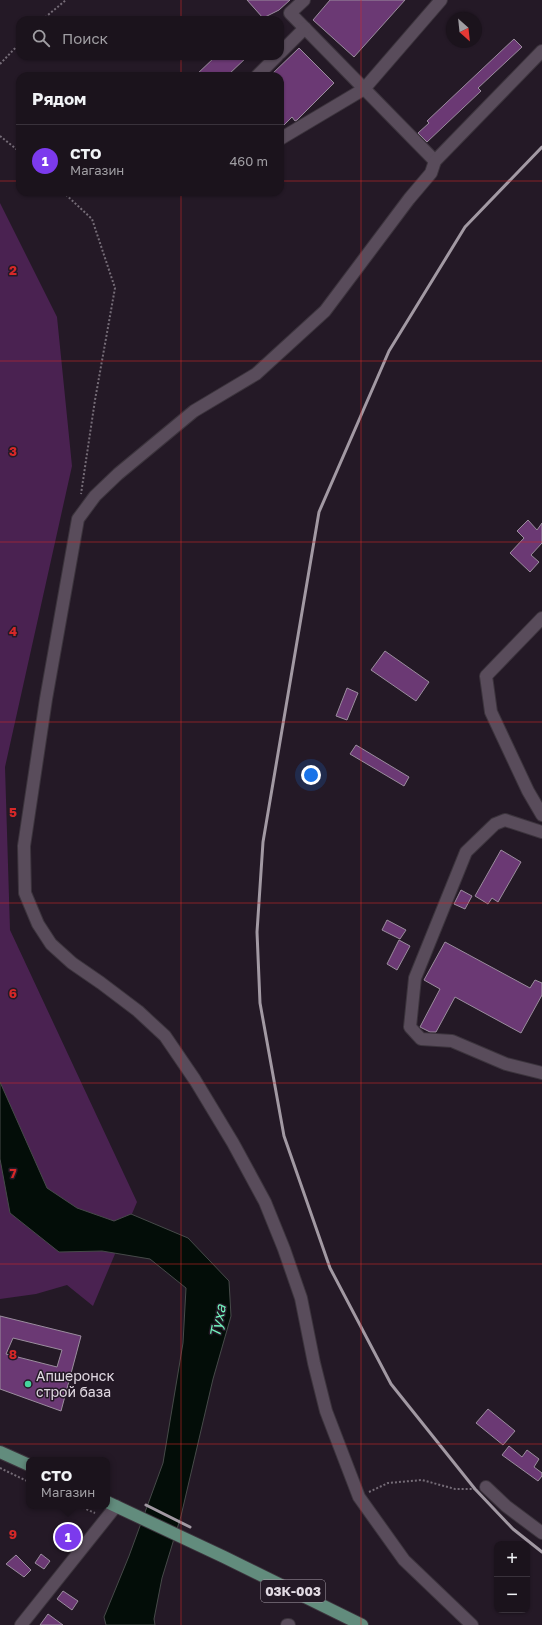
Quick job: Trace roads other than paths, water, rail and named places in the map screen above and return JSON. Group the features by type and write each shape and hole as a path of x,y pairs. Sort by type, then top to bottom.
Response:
{"main road":[{"path":"0,1452 26,1464"},
{"name":"03К-003","path":"111,1504 224,1557 359,1624"}],"street":[{"path":"304,0 290,13 434,161"},
{"path":"284,137 364,89 441,0"},
{"path":"284,49 305,28"},
{"path":"472,1625 404,1560 359,1497 326,1411 314,1363 301,1298 284,1249 261,1196 233,1143 195,1080 165,1036 138,1012 101,983 72,963 51,944 38,924 25,893 24,846 46,699 78,519 95,496 118,474 194,411 256,374 325,311 409,199 431,173 434,161 542,51"},
{"path":"261,72 273,60"},
{"path":"542,618 486,676 491,712 528,791 542,815"},
{"path":"542,832 506,820 495,824 466,852 414,978 410,1027 421,1039 452,1041 506,1064 542,1073"},
{"path":"486,1487 506,1506 542,1533"},
{"path":"21,1625 107,1509"},
{"path":"343,1625 359,1624"}],"water":[{"name":"Туха","path":"0,1082 47,1188 77,1208 114,1221 131,1214 188,1238 229,1281 231,1316 213,1379 181,1516 162,1578 154,1619 155,1625 106,1625 104,1617 129,1556 163,1463 183,1343 186,1288 150,1259 102,1251 59,1252 10,1213 0,1159"}],"railway":[{"path":"542,147 465,227 389,351 319,512 263,842 257,932 260,1003 284,1136 330,1268 391,1384 475,1489 513,1529 542,1552"},
{"path":"146,1505 190,1527"}],"place":[{"name":"Апшеронск строй база","path":"28,1384"},
{"name":"СТО","path":"68,1537"}]}
